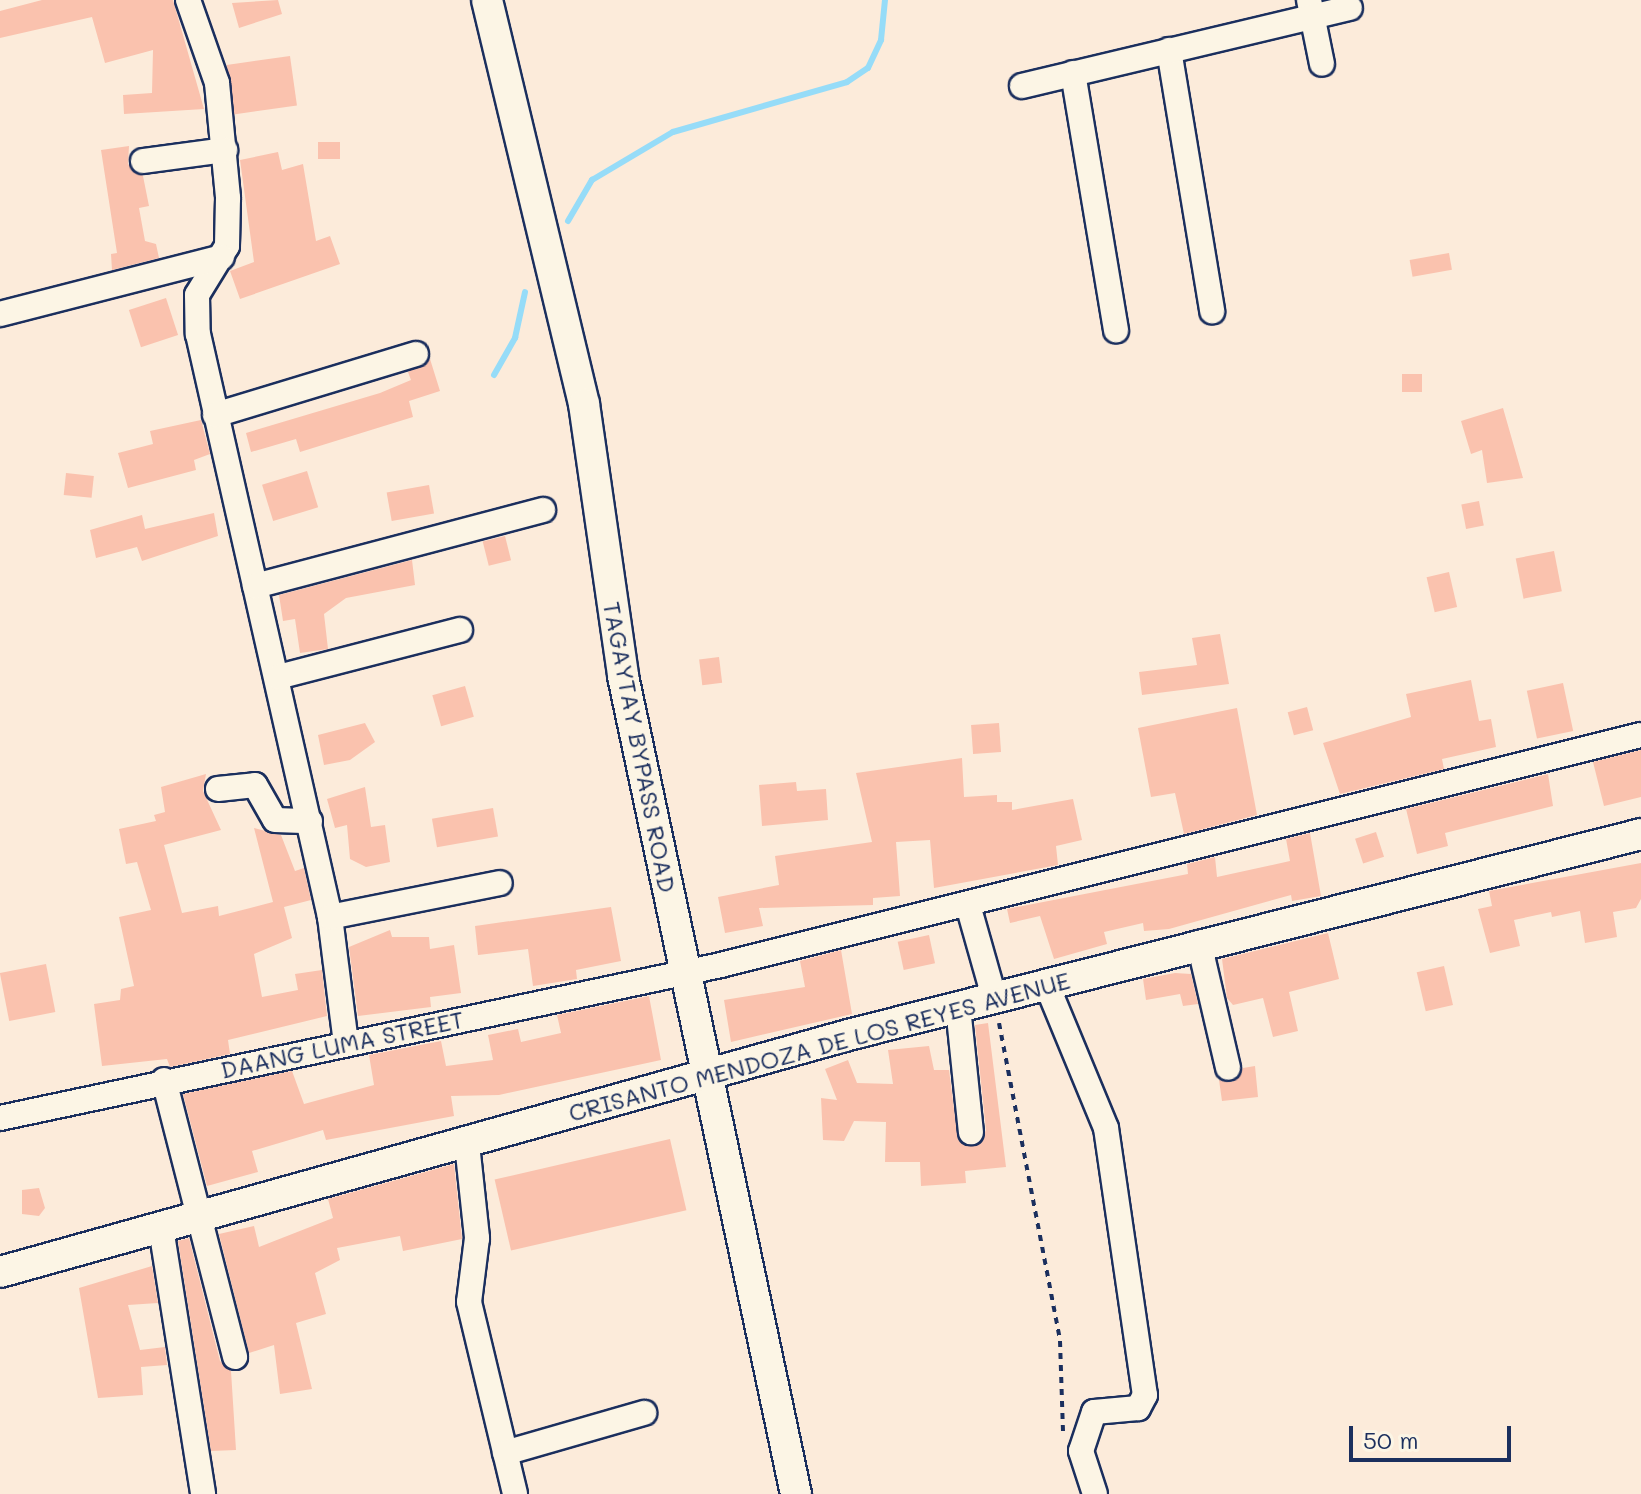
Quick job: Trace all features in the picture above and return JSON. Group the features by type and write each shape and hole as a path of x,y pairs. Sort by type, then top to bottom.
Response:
{"main road":[{"name":"TAGAYTAY BYPASS ROAD","path":"487,0 584,404 623,676 796,1494"},
{"name":"CRISANTO MENDOZA DE LOS REYES AVENUE","path":"0,1272 1046,983 1641,834"}],"street":[{"path":"188,0 217,83 225,150 229,233 222,257 199,287 195,308 215,415 278,677 330,917 346,1043"},
{"path":"1022,86 1169,50 1310,7 1350,8"},
{"path":"1310,7 1322,64"},
{"path":"1169,50 1212,311"},
{"path":"1073,73 1116,330"},
{"path":"143,161 225,150"},
{"path":"0,314 222,257"},
{"path":"215,415 416,354"},
{"path":"255,586 543,510"},
{"path":"278,677 460,630"},
{"name":"DAANG LUMA STREET","path":"0,1118 164,1080 685,973 1641,735"},
{"path":"218,789 255,785 275,820 310,821"},
{"path":"330,917 500,883"},
{"path":"968,905 994,997"},
{"path":"1199,943 1228,1068"},
{"path":"1046,983 1106,1128 1145,1395 1138,1408 1094,1412 1081,1451 1095,1494"},
{"path":"958,1007 971,1132"},
{"path":"164,1080 202,1216 235,1357"},
{"path":"467,1144 477,1238 469,1302 515,1494"},
{"path":"161,1228 203,1494"},
{"path":"505,1453 644,1413"}],"path":[{"path":"994,997 1060,1341 1065,1444"}],"building":[{"path":"42,0 173,0 204,109 124,114 123,95 152,93 153,50 105,63 92,17 0,38 0,11"},
{"path":"278,0 282,14 239,28 232,3"},
{"path":"290,56 297,106 234,114 227,65"},
{"path":"318,142 340,142 340,159 318,159"},
{"path":"129,146 128,164 143,176 149,206 139,208 145,241 156,244 159,258 112,270 111,254 117,253 101,150"},
{"path":"278,152 282,170 303,164 316,241 330,236 340,264 240,299 230,271 254,262 240,160"},
{"path":"1449,253 1452,270 1413,277 1410,260"},
{"path":"166,298 178,335 141,347 129,310"},
{"path":"430,359 440,391 409,401 413,417 300,452 296,439 251,452 246,433 380,393 411,380 408,372"},
{"path":"1402,374 1422,374 1422,392 1402,392"},
{"path":"1503,408 1523,478 1487,483 1482,450 1471,454 1461,421"},
{"path":"201,420 210,454 194,460 196,470 128,488 118,453 153,444 150,431"},
{"path":"307,471 318,507 273,521 262,485"},
{"path":"66,473 94,476 92,498 64,495"},
{"path":"429,485 434,514 392,521 387,492"},
{"path":"1479,501 1484,526 1466,529 1461,504"},
{"path":"214,513 218,536 142,561 137,547 96,558 90,530 142,515 145,529"},
{"path":"505,536 511,560 489,566 483,542"},
{"path":"1554,551 1562,591 1524,599 1516,558"},
{"path":"412,560 415,585 346,598 324,614 328,649 300,653 295,619 283,621 279,595"},
{"path":"1449,572 1457,607 1435,612 1427,577"},
{"path":"1220,634 1229,684 1142,695 1139,672 1197,665 1192,638"},
{"path":"719,657 722,683 702,685 699,659"},
{"path":"1471,680 1479,721 1491,719 1496,747 1442,759 1444,769 1340,794 1323,743 1411,717 1406,694"},
{"path":"1563,683 1573,731 1537,739 1527,691"},
{"path":"465,686 474,717 441,726 432,695"},
{"path":"1307,707 1313,730 1294,735 1288,712"},
{"path":"1237,708 1257,815 1184,834 1175,793 1151,797 1138,728"},
{"path":"365,723 375,742 350,760 324,765 318,735"},
{"path":"999,723 1001,752 973,754 971,725"},
{"path":"1641,750 1641,797 1604,806 1593,762"},
{"path":"962,758 964,797 997,795 997,802 1012,802 1012,810 1073,799 1082,840 1056,846 1058,865 934,888 930,840 896,842 900,896 873,898 873,905 759,908 763,926 725,933 718,897 779,885 775,856 872,842 856,773"},
{"path":"206,774 203,791 221,830 164,845 182,913 218,906 219,916 273,902 254,828 281,835 295,871 304,868 311,900 284,907 292,938 254,954 262,997 298,990 295,974 322,970 327,1016 228,1040 230,1054 170,1067 167,1059 102,1066 94,1004 120,1000 121,989 134,986 119,917 151,910 137,862 126,864 119,829 156,821 154,815 165,812 161,787"},
{"path":"1548,774 1553,806 1445,833 1448,846 1417,854 1406,809"},
{"path":"796,782 797,791 826,789 828,820 762,826 759,785"},
{"path":"365,787 371,827 385,825 390,862 366,867 350,859 347,825 335,828 327,799"},
{"path":"493,808 498,837 437,847 432,819"},
{"path":"1376,832 1384,857 1363,864 1355,839"},
{"path":"1310,833 1321,896 1292,901 1291,895 1169,929 1144,931 1143,923 1104,932 1107,944 1054,959 1040,916 1010,923 1007,909 1188,874 1187,864 1215,857 1217,877 1290,861 1286,839"},
{"path":"1641,863 1641,899 1636,908 1613,912 1617,937 1585,943 1580,911 1552,917 1551,912 1514,920 1520,946 1490,953 1478,909 1492,906 1489,891"},
{"path":"611,907 621,961 576,970 577,979 533,986 528,949 478,955 475,926"},
{"path":"390,930 392,937 429,937 430,949 454,945 461,993 430,997 431,1007 358,1016 349,947"},
{"path":"1328,933 1339,979 1289,992 1298,1031 1273,1037 1263,998 1233,1005 1227,998 1222,959"},
{"path":"929,935 935,963 904,970 898,942"},
{"path":"841,950 852,1014 731,1042 724,1000 805,987 800,961"},
{"path":"46,964 55,1012 9,1021 0,973"},
{"path":"1444,966 1453,1005 1426,1011 1417,972"},
{"path":"1175,973 1191,974 1198,1004 1183,1006 1180,994 1146,1000 1143,979"},
{"path":"649,996 661,1060 499,1095 451,1096 454,1116 326,1140 323,1130 252,1151 258,1172 207,1186 183,1094 292,1071 304,1104 374,1085 369,1055 441,1041 446,1066 493,1060 488,1035 518,1029 521,1042 561,1033 557,1015"},
{"path":"988,1023 1006,1167 965,1171 966,1183 921,1186 920,1162 885,1162 886,1122 854,1121 844,1141 823,1140 821,1098 837,1100 825,1069 848,1060 857,1083 893,1084 888,1050 929,1046 934,1070 949,1070 958,1140 979,1145 986,1130 975,1025"},
{"path":"1255,1066 1258,1097 1222,1101 1219,1080 1232,1082 1243,1068"},
{"path":"670,1139 686,1210 511,1251 495,1179"},
{"path":"454,1164 462,1239 403,1251 400,1236 337,1248 340,1260 315,1273 326,1314 296,1323 312,1389 280,1394 274,1345 249,1353 219,1234 254,1226 259,1247 333,1218 328,1199"},
{"path":"39,1188 45,1208 39,1216 22,1214 22,1190"},
{"path":"189,1238 220,1361 231,1371 236,1450 211,1451 178,1241"},
{"path":"152,1266 158,1303 128,1305 140,1350 165,1347 167,1365 141,1367 143,1395 98,1398 79,1288"}],"waterway":[{"path":"568,221 592,180 673,132 847,82 868,68 881,40 885,0"},
{"path":"494,375 515,338 525,292"}]}
